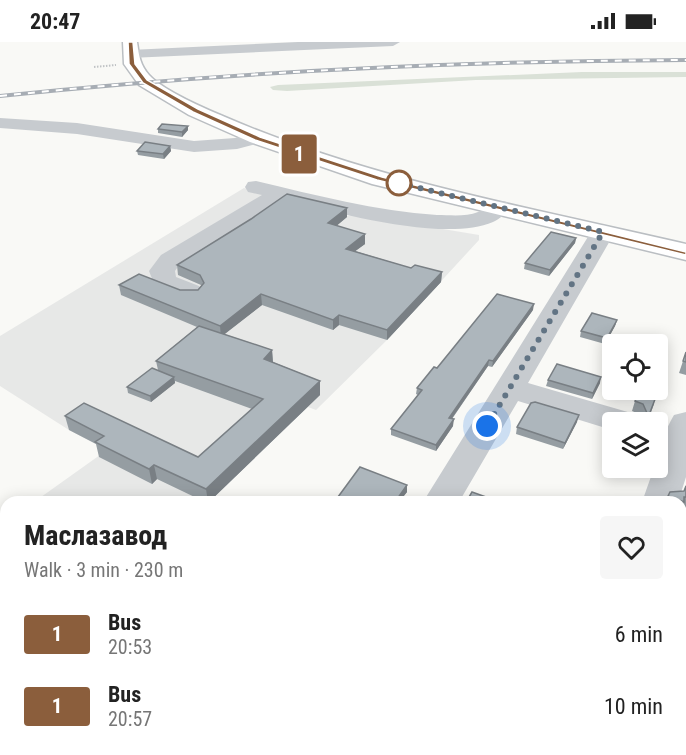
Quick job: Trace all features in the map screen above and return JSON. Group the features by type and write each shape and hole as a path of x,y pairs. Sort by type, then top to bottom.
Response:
{"main road":[{"path":"130,48 136,70 154,88 196,111 257,138 380,179 686,252"}],"street":[{"path":"130,48 393,42"},
{"path":"0,123 89,130 114,136 202,146 241,145 257,138"},
{"path":"255,187 382,213 456,222 483,218 499,207"},
{"path":"190,292 164,280 162,271 170,260 280,193"},
{"path":"445,496 603,232"},
{"path":"510,388 602,416"},
{"path":"661,496 674,432"}],"shaded area":[{"path":"582,72 686,72 686,77 476,80 287,91 273,90 270,87 278,85"},
{"path":"244,188 348,216 353,214 479,235 479,240 387,340 316,410 308,407 215,496 42,496 107,450 69,430 0,386 0,336"}],"building":[{"path":"162,124 188,126 182,132 158,129"},
{"path":"145,142 170,146 163,154 137,151"},
{"path":"287,194 347,208 328,223 365,234 346,249 411,268 415,265 442,272 387,330 339,315 333,320 261,294 220,326 119,285 139,274 180,290 198,290 204,283 200,275 177,265"},
{"path":"551,232 576,238 550,270 525,263"},
{"path":"497,294 534,304 493,361 489,360 449,418 454,419 436,445 391,429 422,390 417,388 434,367 437,368"},
{"path":"592,313 617,320 609,334 602,334 602,337 581,331"},
{"path":"199,326 272,350 264,359 320,381 206,489 154,465 149,469 95,442 104,436 65,416 84,403 198,457 263,399 156,361"},
{"path":"557,364 601,377 593,393 548,380"},
{"path":"152,368 174,377 150,396 127,387"},
{"path":"655,400 650,412 647,412 643,404 635,401"},
{"path":"535,402 579,415 565,443 517,427 531,403"},
{"path":"360,467 407,485 399,496 339,496"},
{"path":"686,486 686,496 668,496 670,492 684,491"},
{"path":"472,492 483,496 470,496"}],"railway":[{"path":"0,96 171,80 342,69 686,60"}],"bus line":[{"name":"1","path":"130,42 132,64 141,77 154,88 196,111 257,138 380,179 686,252"}],"route":[{"path":"399,183 394,182 603,232 487,426"}]}
